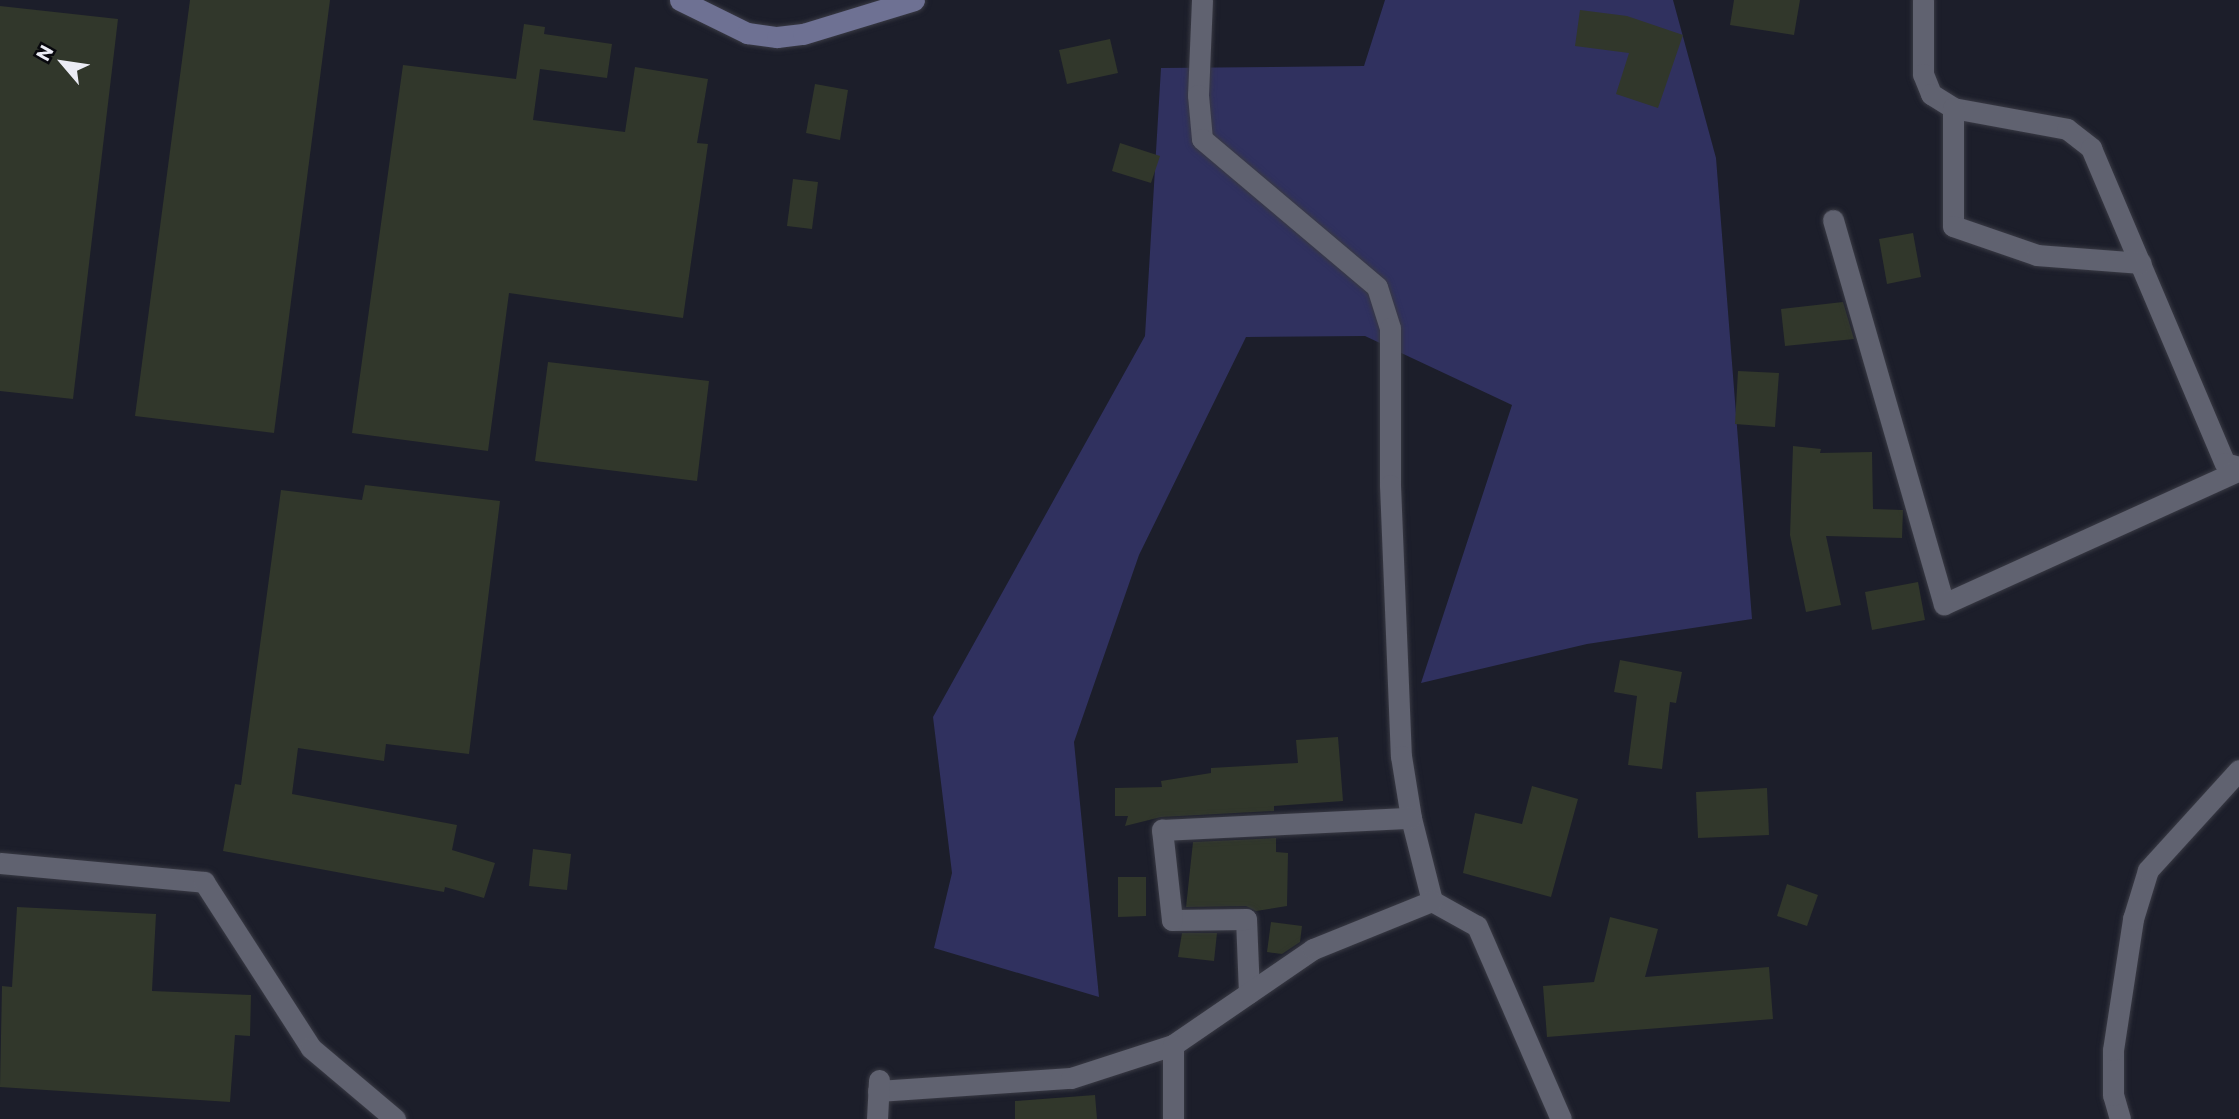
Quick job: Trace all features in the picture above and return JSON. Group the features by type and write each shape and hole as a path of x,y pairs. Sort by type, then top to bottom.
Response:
{"street":[{"path":"680,0 747,33 777,37 803,34 914,0"},
{"path":"1202,0 1198,95 1202,139 1377,287 1390,328 1390,485 1401,756 1411,818 1432,901 1477,926 1561,1119"},
{"path":"1923,0 1923,74 1931,94 1953,108 2067,129 2091,148 2225,463 2239,469"},
{"path":"1953,108 1953,226 2037,255 2141,263"},
{"path":"1832,220 1944,604 2239,469"},
{"path":"2120,1119 2113,1095 2113,1050 2133,919 2148,870 2239,770"},
{"path":"1249,993 1246,919 1172,920 1162,830 1411,818"},
{"path":"0,863 204,882 311,1048 395,1119"},
{"path":"877,1119 879,1086 1071,1078 1173,1045 1313,949 1432,901"},
{"path":"1173,1045 1173,1119"}],"shaded area":[{"path":"1385,0 1673,0 1716,158 1752,619 1587,644 1421,683 1512,405 1365,336 1246,337 1139,555 1074,742 1099,997 934,948 952,873 933,717 1145,336 1161,68 1364,66"}],"building":[{"path":"190,0 330,0 274,433 135,416"},
{"path":"1734,0 1800,0 1794,35 1730,25"},
{"path":"0,6 118,19 73,399 0,391"},
{"path":"1580,10 1627,16 1683,35 1658,108 1616,94 1629,53 1575,46"},
{"path":"524,24 545,27 544,34 612,44 607,78 540,69 533,120 625,132 635,67 708,79 697,143 708,144 683,318 509,293 488,451 352,433 403,65 516,79"},
{"path":"1110,39 1118,73 1067,84 1059,50"},
{"path":"815,84 848,90 840,140 806,133"},
{"path":"1120,143 1160,156 1151,183 1112,171"},
{"path":"793,179 818,182 812,229 787,226"},
{"path":"1913,233 1921,277 1887,284 1879,239"},
{"path":"1843,302 1854,339 1785,346 1781,309"},
{"path":"548,362 709,381 697,481 535,461"},
{"path":"1738,371 1779,373 1775,427 1735,424"},
{"path":"1793,446 1821,449 1820,453 1872,452 1873,509 1903,510 1902,538 1826,536 1841,605 1806,612 1790,535"},
{"path":"365,485 500,501 469,754 386,744 384,761 298,748 292,794 457,825 452,850 495,863 484,898 445,887 444,892 223,851 235,784 241,785 281,490 362,500"},
{"path":"1918,582 1925,620 1872,630 1865,592"},
{"path":"1620,660 1682,672 1676,703 1670,702 1662,769 1628,765 1637,696 1614,692"},
{"path":"1338,737 1343,801 1274,806 1274,811 1161,817 1125,826 1128,816 1115,816 1115,788 1162,787 1161,781 1211,773 1211,768 1298,763 1296,740"},
{"path":"1532,786 1578,799 1551,897 1463,873 1475,813 1522,824"},
{"path":"1767,788 1769,835 1698,838 1696,792"},
{"path":"1276,838 1276,852 1288,853 1287,906 1256,911 1246,906 1186,907 1193,842"},
{"path":"533,849 571,854 567,890 529,886"},
{"path":"1118,877 1146,877 1146,916 1118,917"},
{"path":"1787,884 1818,895 1807,926 1777,916"},
{"path":"17,907 156,914 152,991 251,995 250,1036 235,1035 230,1102 0,1087 2,986 12,987"},
{"path":"1610,917 1658,929 1645,977 1769,967 1773,1019 1547,1037 1543,986 1594,982"},
{"path":"1271,922 1302,926 1300,942 1282,954 1267,952"},
{"path":"1182,933 1217,933 1214,961 1178,957"},
{"path":"1095,1095 1097,1119 1015,1119 1015,1101"}]}
